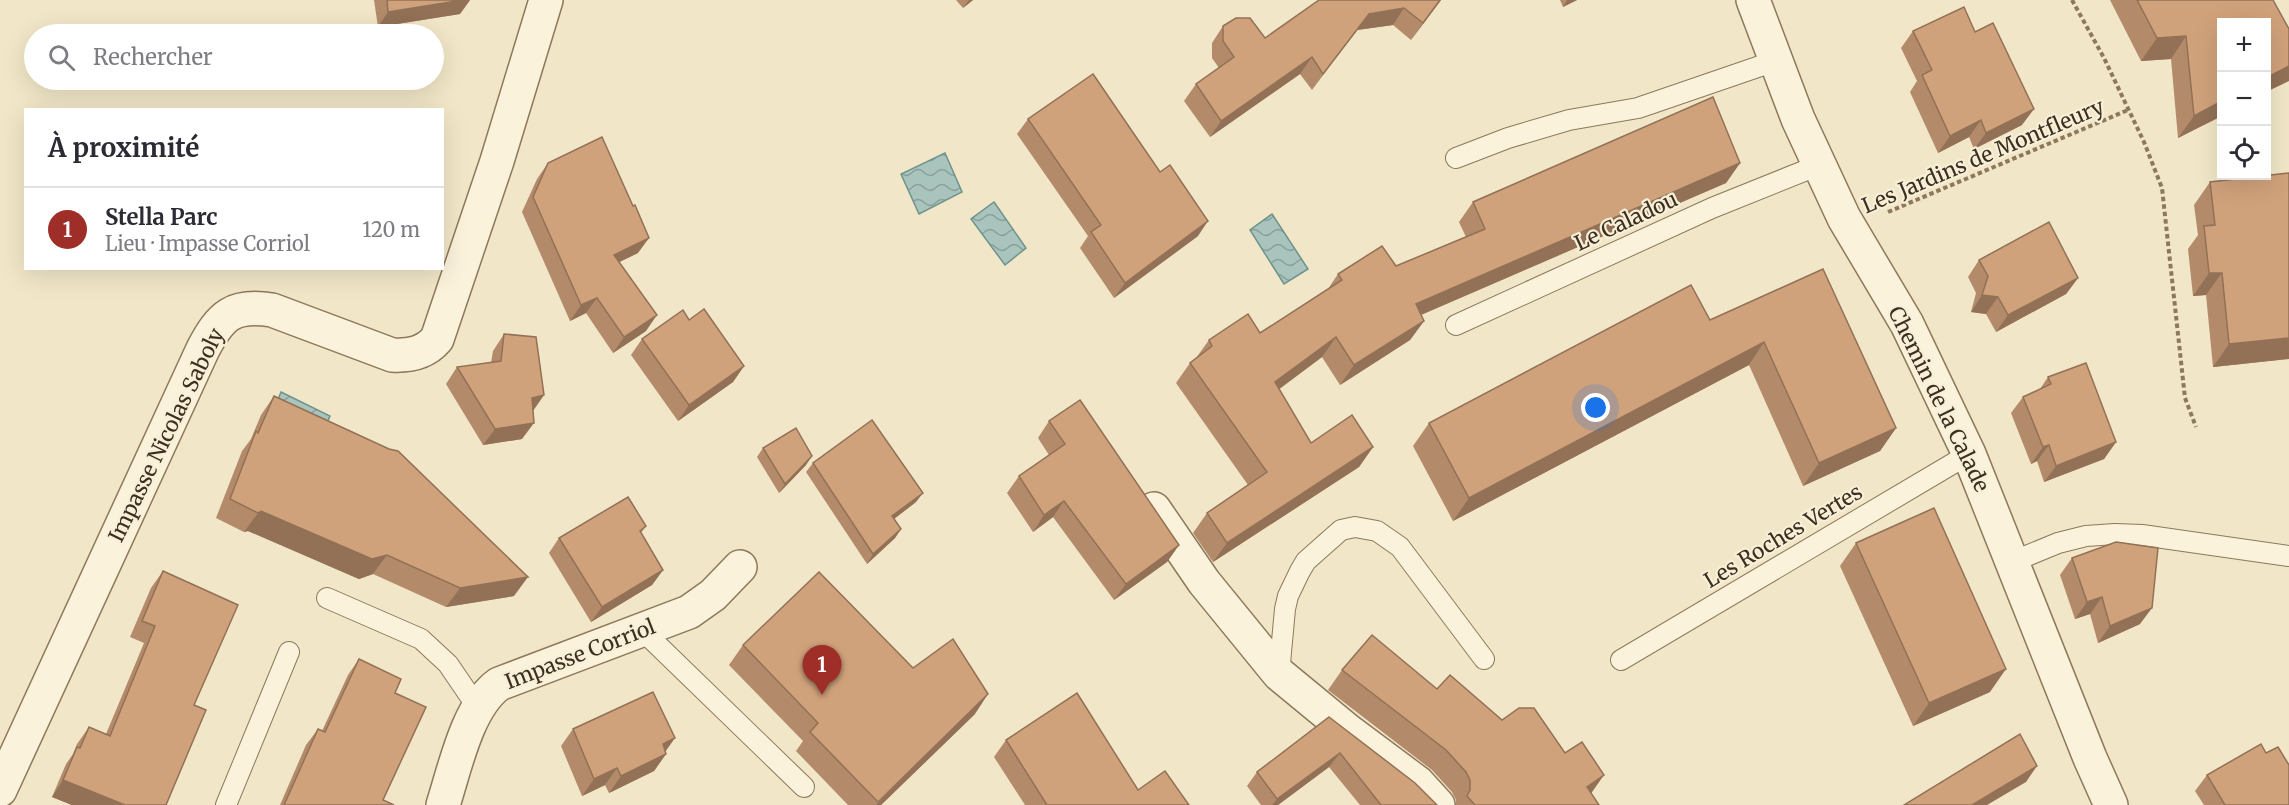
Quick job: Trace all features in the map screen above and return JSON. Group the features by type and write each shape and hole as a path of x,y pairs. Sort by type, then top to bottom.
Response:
{"street":[{"name":"Impasse Nicolas Saboly","path":"0,790 203,349 218,323 239,309 252,307 272,310 392,355 406,356 418,353 430,347 437,339 494,172 546,0"},
{"name":"Chemin de la Calade","path":"1753,0 1775,61 1849,229 1907,324 1969,454 2111,805"},
{"path":"1137,485 1204,582 1279,674 1347,730 1418,783 1438,805"},
{"name":"Impasse Corriol","path":"443,805 478,708 490,691 500,684 689,612 713,595 740,567"}],"lane":[{"path":"1456,158 1508,138 1569,120 1638,108 1775,61"},
{"name":"Le Caladou","path":"1456,325 1712,208 1819,165"},
{"name":"Les Roches Vertes","path":"1621,660 1969,454"},
{"path":"1279,674 1285,609 1299,571 1306,561 1341,530 1355,527 1377,531 1400,547 1484,659"},
{"path":"2012,562 2058,543 2086,536 2115,534 2142,535 2289,556"},
{"path":"327,598 421,639 448,664 478,708"},
{"path":"642,630 804,788"},
{"path":"226,805 289,652"}],"path":[{"name":"Les Jardins de Montfleury","path":"2072,0 2104,58 2144,141 2162,188 2185,398 2196,427"},
{"name":"Les Jardins de Montfleury","path":"1849,229 2128,110"}],"water":[{"path":"945,153 962,192 919,214 901,174"},
{"path":"994,202 1026,248 1005,265 971,219"},
{"path":"1272,214 1308,269 1284,284 1250,230"},
{"path":"281,392 330,416 318,444 270,419"}],"building":[{"path":"387,0 463,0 388,12"},
{"path":"1319,0 1440,0 1423,23 1404,8 1369,14 1323,74 1312,57 1221,121 1196,84 1234,57 1223,41 1223,26 1236,18 1250,18 1265,38"},
{"path":"2137,0 2273,0 2289,29 2289,66 2271,75 2271,18 2217,18 2217,104 2194,116 2186,36 2157,38"},
{"path":"1964,7 1975,32 1993,23 2034,109 1986,133 1981,120 1950,136 1922,75 1932,70 1913,31"},
{"path":"1093,74 1160,172 1170,165 1208,221 1125,283 1091,232 1101,225 1028,119"},
{"path":"1713,97 1740,163 1416,304 1424,321 1354,365 1336,337 1275,382 1311,443 1352,415 1373,447 1227,543 1207,513 1267,472 1190,363 1212,346 1209,340 1248,314 1260,333 1342,280 1338,274 1382,246 1396,266 1485,229 1473,202"},
{"path":"602,137 649,238 614,255 657,315 624,337 597,298 581,305 533,197 548,163"},
{"path":"2289,173 2289,338 2229,344 2222,273 2209,273 2204,226 2215,225 2210,182 2271,180 2271,175"},
{"path":"2049,222 2078,278 2008,315 1998,297 1982,295 1988,276 1979,260"},
{"path":"1823,269 1896,428 1819,463 1764,342 1469,498 1429,423 1691,285 1710,320"},
{"path":"704,309 744,366 689,405 642,339 683,310 689,320"},
{"path":"504,334 536,337 544,395 532,398 534,423 495,429 457,367 501,361"},
{"path":"2086,363 2116,442 2056,466 2049,445 2043,447 2023,397 2051,384 2048,377"},
{"path":"274,396 389,449 398,451 528,577 460,588 387,555 372,559 261,511 258,513 230,499 256,431 258,433"},
{"path":"1080,400 1179,545 1126,584 1064,501 1044,515 1019,476 1065,444 1049,421"},
{"path":"872,420 923,493 892,516 901,529 873,554 813,463"},
{"path":"796,428 812,456 785,484 763,448"},
{"path":"628,497 646,526 640,531 663,570 602,607 559,538"},
{"path":"1934,508 2006,669 1929,703 1856,543"},
{"path":"2116,542 2158,548 2152,608 2110,626 2102,597 2087,602 2072,558"},
{"path":"163,571 238,605 194,705 206,710 166,805 125,805 63,780 77,747 80,748 89,727 110,736 155,626 142,621"},
{"path":"819,572 913,668 953,639 988,694 878,802 810,732 818,723 743,645"},
{"path":"1372,635 1437,689 1450,675 1502,720 1519,708 1534,708 1565,753 1582,742 1604,775 1587,787 1599,805 1475,805 1467,796 1470,790 1470,780 1466,772 1446,750 1342,670"},
{"path":"359,659 401,679 395,693 426,707 383,800 394,805 284,805 318,729 325,732"},
{"path":"653,692 675,738 663,744 666,754 621,776 617,768 594,779 573,729"},
{"path":"1077,693 1138,790 1165,771 1189,805 1047,805 1006,740"},
{"path":"1329,717 1415,783 1437,805 1381,805 1340,753 1277,799 1257,772"},
{"path":"2020,734 2037,766 1972,805 1904,805"},
{"path":"2261,744 2266,753 2278,747 2289,765 2289,805 2225,805 2207,775"}],"place":[{"name":"Stella Parc","path":"822,695"}]}
